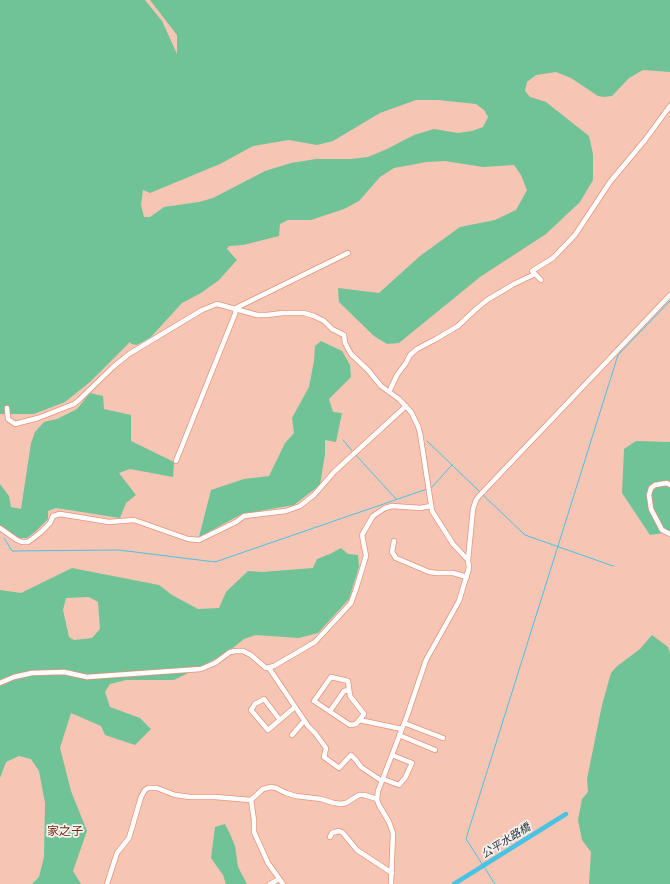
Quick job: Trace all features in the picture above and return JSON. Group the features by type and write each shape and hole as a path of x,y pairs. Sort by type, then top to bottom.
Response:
{"street":[{"path":"541,280 532,271 553,258 575,235 603,191 670,106"},
{"path":"235,309 348,253"},
{"path":"389,392 397,375 410,355 417,349 458,326 487,300 534,274"},
{"path":"391,884 393,833 389,822 379,805 377,799 378,791 400,735 426,660 459,601 469,568 468,560 473,509 476,500 670,294"},
{"path":"7,408 8,419 15,424 38,418 74,404 129,354 191,316 214,304 221,304 257,315 267,316 283,313 304,313 314,316 324,321 332,329 344,335 345,343 351,354 368,370 381,386 399,399 411,412 418,426 431,506 434,516 453,544 468,560"},
{"path":"176,461 235,314 235,309"},
{"path":"0,528 17,540 28,542 50,523 53,516 60,514 109,522 134,520 188,539 199,540 236,522 244,516 286,511 300,506 314,495 334,472 406,406"},
{"path":"670,485 667,483 655,485 651,488 649,495 651,509 662,530 670,534"},
{"path":"269,668 315,642 351,603 366,556 362,535 373,516 385,508 392,506 420,508 431,506"},
{"path":"394,541 392,552 396,558 429,572 453,573 467,577"},
{"path":"0,683 14,677 32,673 64,672 87,677 201,669 215,663 230,652 243,651 251,655 263,666 269,668 304,721 326,748 324,757 339,768 351,756 356,760 361,768 382,780 399,785 405,778 412,763 392,755"},
{"path":"331,678 348,681 349,690 350,696 364,714 356,724 350,725 314,701 331,678"},
{"path":"330,712 344,691 349,690"},
{"path":"280,720 264,699 255,704 251,710 268,730 280,720 295,707"},
{"path":"359,720 402,729"},
{"path":"292,735 304,721"},
{"path":"404,723 443,738"},
{"path":"400,735 435,750"},
{"path":"108,884 117,853 129,838 141,797 145,790 153,787 179,796 251,800 263,789 271,787 296,796 321,799 341,804 346,803 359,795 377,799"},
{"path":"251,800 254,832 268,863 283,884"},
{"path":"330,837 335,832 339,831 343,833 357,850 392,873"},
{"path":"270,884 279,879"}],"green space":[{"path":"0,0 145,0 162,21 177,54 177,35 150,0 670,0 670,72 643,70 629,78 612,96 604,97 598,96 571,78 556,72 536,75 527,82 525,91 530,97 546,102 589,136 593,154 593,180 580,202 546,234 480,277 399,343 387,344 374,336 339,302 338,288 379,293 420,256 460,227 495,220 516,210 527,190 521,175 514,165 483,167 445,161 427,162 394,168 380,177 359,201 344,209 311,220 288,220 280,224 279,236 243,245 229,246 227,249 237,260 219,280 201,293 182,303 151,337 137,345 131,344 130,342 90,382 65,402 34,414 0,414","holes":["416,100 438,100 476,104 484,110 488,117 483,127 472,131 458,133 434,129 414,135 368,157 351,159 316,159 291,163 265,171 213,198 199,202 164,207 150,217 144,217 141,205 143,190 150,193 220,164 253,146 289,140 317,145 333,141 380,113"]},
{"path":"321,341 342,351 350,365 351,377 329,399 333,412 342,413 336,442 325,440 325,454 320,485 294,505 242,514 199,537 211,490 244,479 269,476 285,443 294,433 292,418 309,387 315,346"},
{"path":"90,393 103,396 104,409 131,415 131,441 174,462 173,477 130,469 119,473 136,495 126,503 120,518 56,508 48,511 48,519 36,531 27,538 19,538 0,525 0,484 9,496 11,507 21,509 31,443 35,432 44,422 57,419 77,409"},
{"path":"636,441 670,442 670,532 650,535 622,493 624,449"},
{"path":"341,548 348,554 358,555 359,567 349,599 318,633 299,638 256,635 244,639 229,651 174,680 126,680 110,684 105,692 110,707 140,718 151,729 135,745 105,735 101,726 71,713 60,748 71,791 87,831 73,871 81,884 32,884 39,877 44,857 45,803 39,771 31,759 19,756 6,762 0,778 0,590 21,593 72,568 159,585 172,595 198,609 219,608 226,592 248,571 262,572 313,568 317,559","holes":["89,597 98,602 100,629 92,638 74,640 69,637 63,610 66,598"]},
{"path":"652,635 668,647 670,653 670,884 589,884 591,852 582,840 578,820 582,799 588,792 587,779 602,705 611,673 616,667 640,649"},
{"path":"225,824 235,846 238,867 247,884 226,884 223,875 211,858 215,827"}],"waterway":[{"path":"495,884 466,839 469,829 618,355 670,301"},
{"path":"343,440 353,452"},
{"path":"427,441 480,492"},
{"path":"355,454 396,499"},
{"path":"430,488 452,465"},
{"path":"4,538 12,551 119,550 215,562 427,489"},
{"path":"482,494 525,535 613,566"},
{"name":"公平水路橋","path":"454,884 566,814"}],"district":[{"name":"家之子","path":"65,832"}]}
